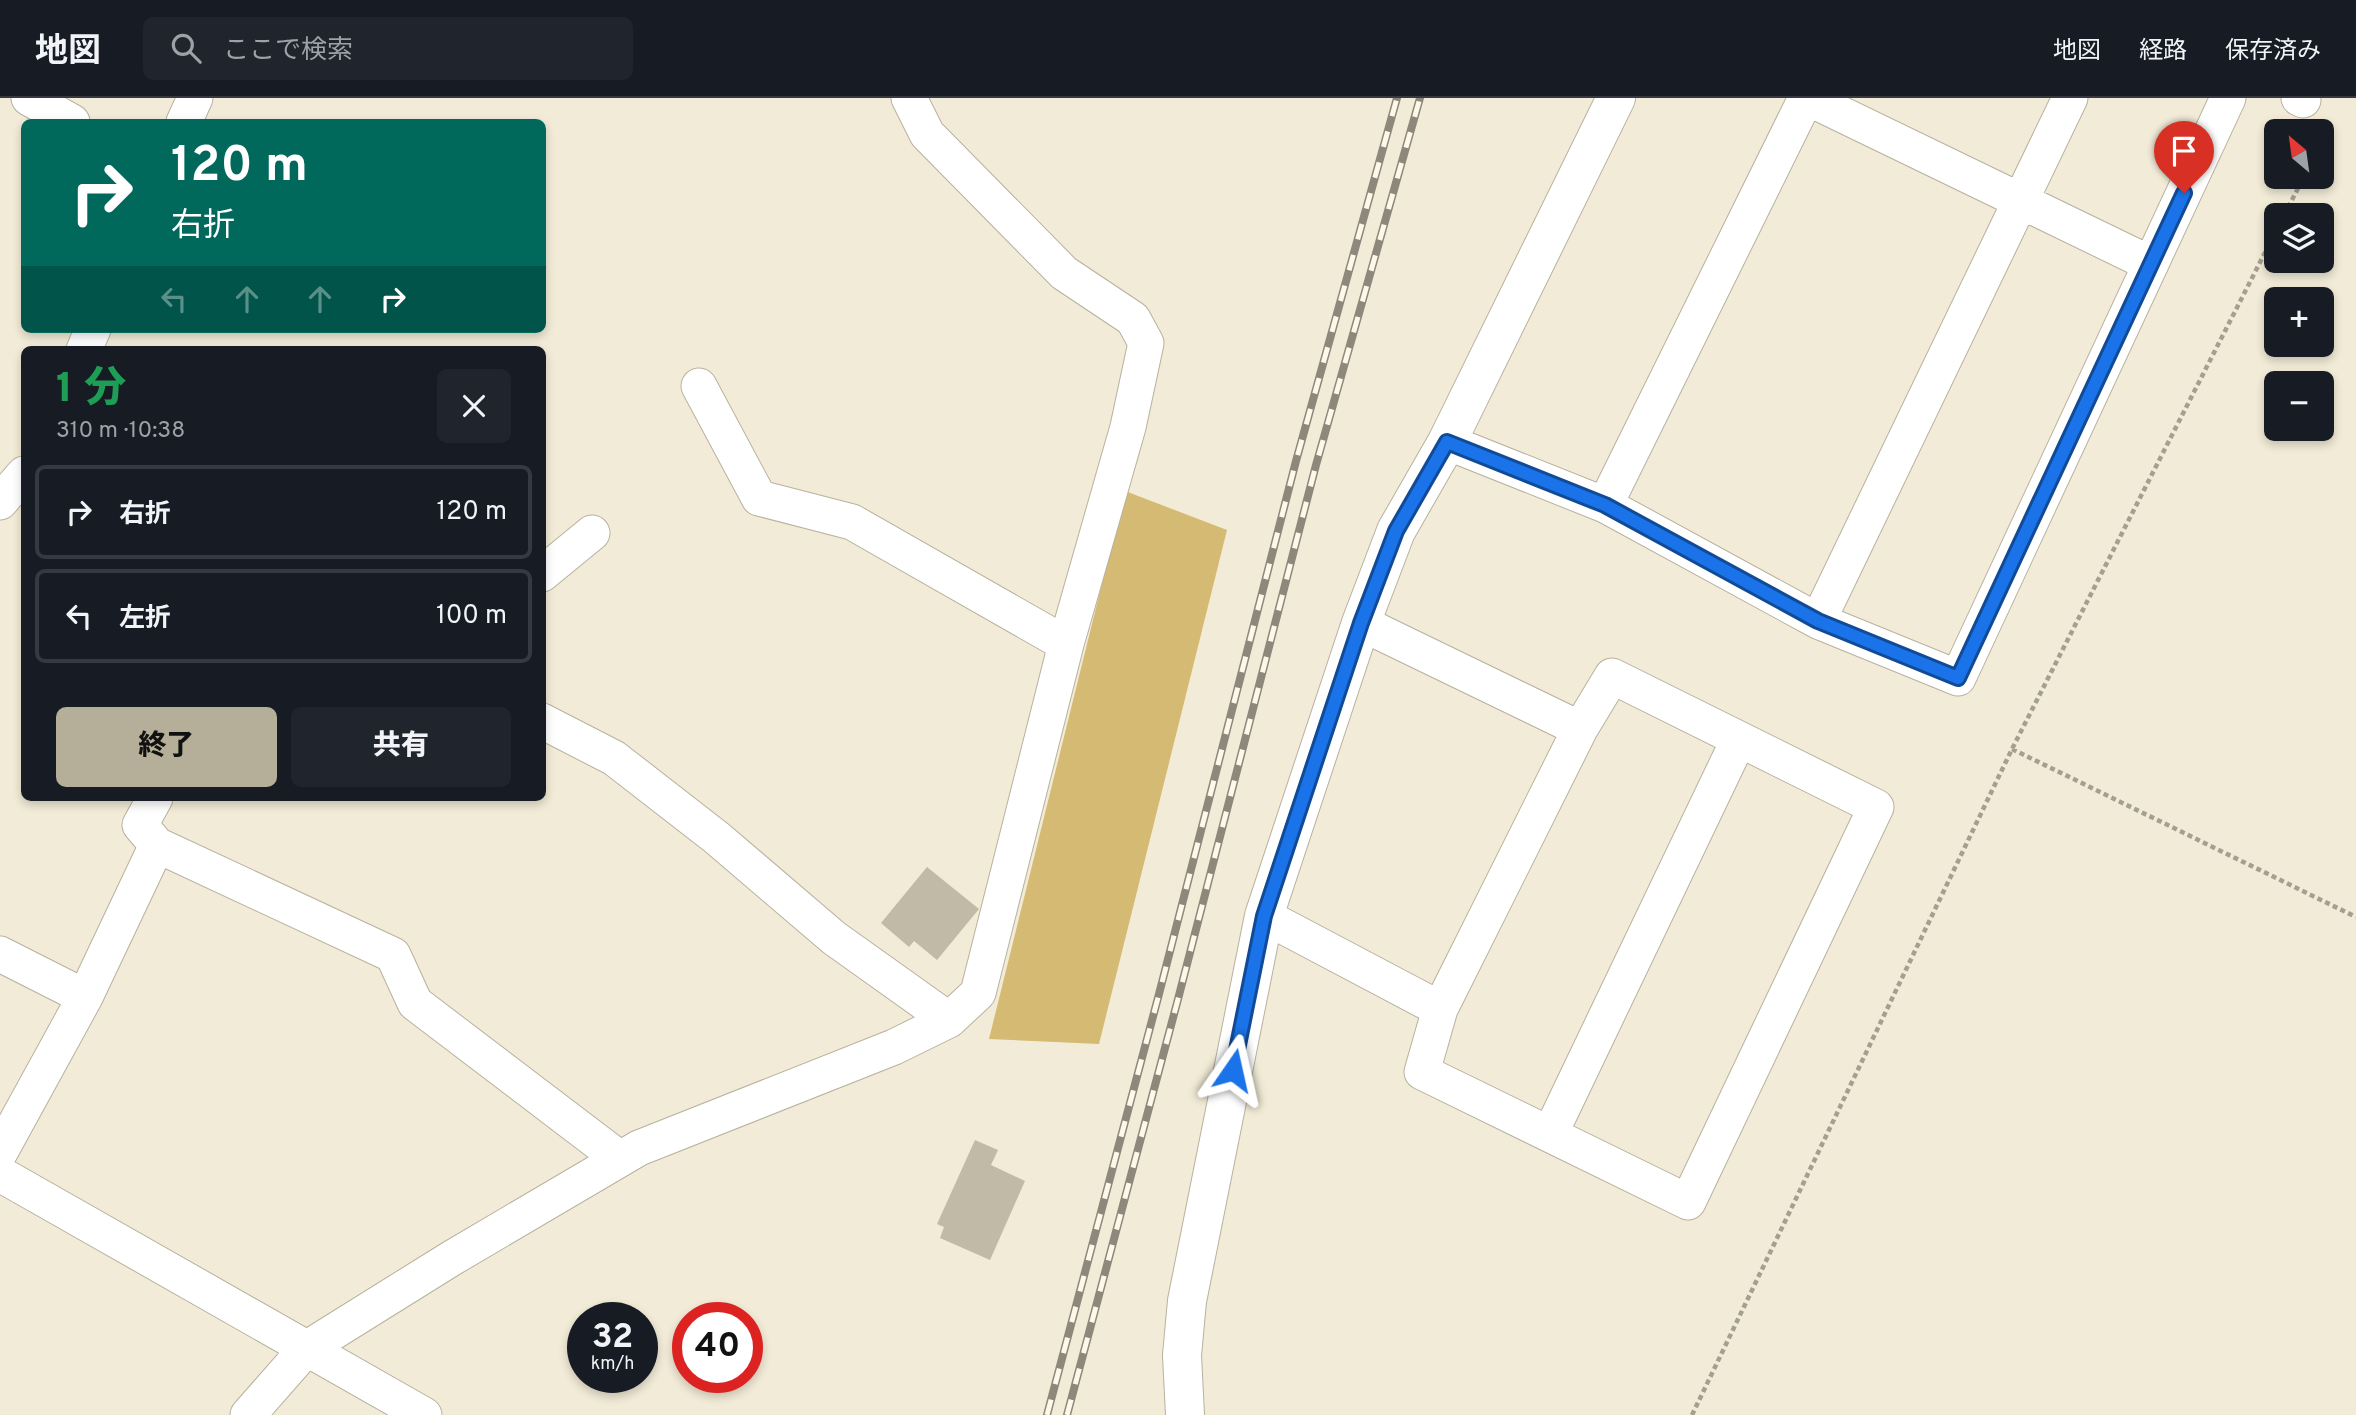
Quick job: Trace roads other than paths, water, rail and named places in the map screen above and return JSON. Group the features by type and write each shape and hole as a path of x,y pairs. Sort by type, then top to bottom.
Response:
{"street":[{"path":"29,98 67,119"},
{"path":"185,119 195,98"},
{"path":"248,1415 306,1349 452,1258 639,1148 894,1047 949,1020 978,993 1066,644 1128,427 1146,343 1133,319 1064,272 927,134 909,98"},
{"path":"1185,1415 1182,1354 1187,1301 1264,916 1361,623 1396,531 1447,442 1616,98"},
{"path":"1605,505 1807,98 2151,264"},
{"path":"1818,621 2070,98"},
{"path":"1447,442 1605,505 1818,621 1958,678 2228,98"},
{"path":"699,386 759,498 852,522 1066,644"},
{"path":"0,502 21,478"},
{"path":"546,571 592,533"},
{"path":"1361,623 1580,729"},
{"path":"1612,676 1739,739 1876,807 1688,1202 1422,1072 1440,1009 1580,729 1612,676"},
{"path":"546,723 614,758 717,838 834,938 949,1020"},
{"path":"1550,1134 1739,739"},
{"path":"153,801 140,825 157,845 393,955 415,1003 620,1159"},
{"path":"0,1152 85,997 157,845"},
{"path":"1264,916 1440,1009"},
{"path":"0,954 85,997"},
{"path":"0,1174 424,1415"}],"railway":[{"path":"1047,1415 1296,461 1397,98"},
{"path":"1067,1415 1316,465 1420,98"}]}
